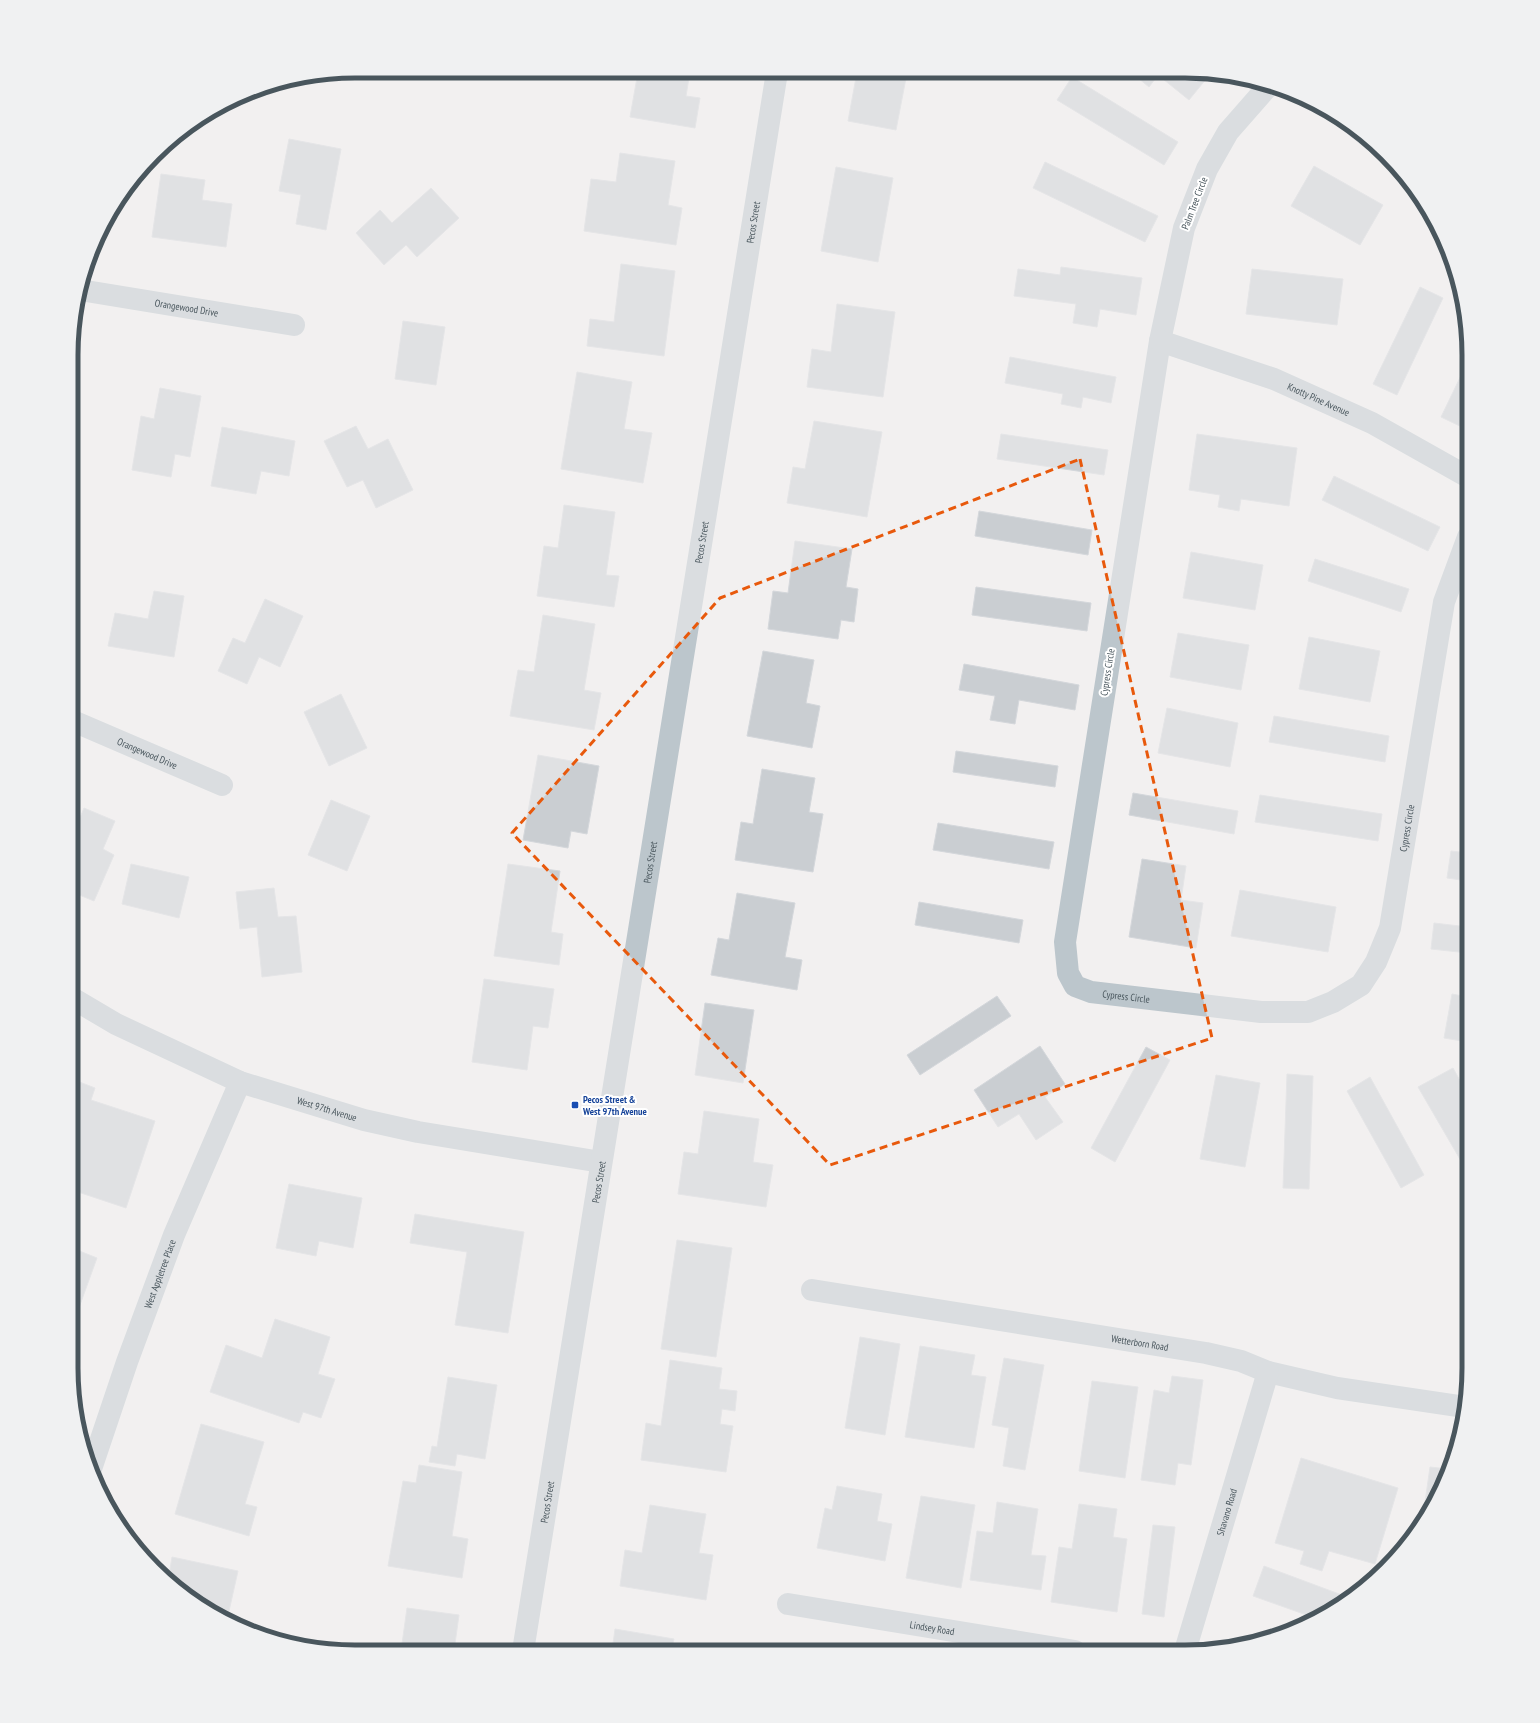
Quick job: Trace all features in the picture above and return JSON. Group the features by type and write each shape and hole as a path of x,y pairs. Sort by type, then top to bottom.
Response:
{"street":[{"name":"Pecos Street","path":"525,1645 601,1162 776,78"},
{"name":"Palm Tree Circle","path":"1160,341 1184,228 1207,169 1228,132 1265,90"},
{"name":"Orangewood Drive","path":"85,291 294,325"},
{"name":"Knotty Pine Avenue","path":"1160,341 1274,379 1372,423 1462,474"},
{"name":"Cypress Circle","path":"1160,341 1065,942 1068,973 1075,986 1091,992 1269,1012 1308,1012 1334,1002 1361,985 1376,962 1390,928 1444,602 1462,553"},
{"name":"Orangewood Drive","path":"78,723 222,785"},
{"name":"West 97th Avenue","path":"78,1002 116,1024 240,1082 364,1120 418,1132 601,1162"},
{"name":"West Appletree Place","path":"94,1460 127,1362 174,1235 240,1082"},
{"name":"Wetterborn Road","path":"812,1290 1206,1353 1241,1361 1268,1372 1337,1388 1459,1407"},
{"name":"Shavano Road","path":"1187,1645 1268,1372"},
{"name":"Lindsey Road","path":"788,1604 1038,1645"}],"highlighted area":[{"path":"1080,459 1212,1038 830,1165 512,833 720,598"}],"building":[{"path":"637,78 689,78 686,96 700,98 695,128 630,117"},
{"path":"856,78 906,78 896,130 848,121"},
{"path":"1071,78 1074,78 1178,142 1164,165 1057,100"},
{"path":"1138,78 1156,78 1149,87"},
{"path":"1162,78 1206,79 1189,100"},
{"path":"1339,125 1354,135 1386,165 1338,126"},
{"path":"289,139 341,149 326,230 296,224 301,195 279,191"},
{"path":"620,153 675,161 668,205 682,208 676,245 584,231 591,179 616,182"},
{"path":"1045,162 1158,216 1145,242 1033,188"},
{"path":"1314,166 1383,205 1360,245 1291,206"},
{"path":"836,167 893,178 878,262 821,251"},
{"path":"161,174 205,180 202,200 232,204 226,247 152,237"},
{"path":"431,188 459,218 417,257 406,245 384,265 356,233 380,210 392,223"},
{"path":"621,264 675,271 664,356 587,346 590,319 614,322"},
{"path":"1061,267 1142,278 1136,315 1100,309 1097,327 1073,323 1076,304 1014,296 1018,269 1060,275"},
{"path":"1252,269 1343,279 1337,325 1246,314"},
{"path":"1420,287 1443,298 1397,395 1373,384"},
{"path":"837,304 895,312 883,397 807,387 812,349 831,352"},
{"path":"403,321 445,327 436,385 395,379"},
{"path":"1010,357 1116,377 1111,403 1083,397 1081,408 1061,404 1063,394 1005,383"},
{"path":"577,372 632,382 624,429 652,433 643,483 561,469"},
{"path":"1462,373 1462,427 1441,417"},
{"path":"160,388 201,396 190,457 175,454 171,477 132,470 141,416 154,419"},
{"path":"814,421 882,432 867,517 787,503 793,467 805,469"},
{"path":"356,426 368,449 388,439 413,490 376,508 363,480 347,487 324,441"},
{"path":"222,427 295,441 289,476 261,471 256,494 211,486"},
{"path":"1001,434 1108,450 1104,475 997,459"},
{"path":"1197,434 1297,448 1289,506 1241,499 1239,511 1218,507 1220,495 1189,490"},
{"path":"1334,476 1440,527 1428,551 1322,500"},
{"path":"564,505 615,512 606,575 619,576 614,607 537,596 544,546 558,548"},
{"path":"979,511 1092,530 1088,555 975,536"},
{"path":"795,541 852,549 846,587 858,589 854,622 841,620 838,639 768,629 773,591 788,593"},
{"path":"1191,552 1263,565 1255,610 1183,598"},
{"path":"1315,559 1409,589 1401,612 1308,581"},
{"path":"976,587 1091,603 1087,631 972,615"},
{"path":"154,591 184,596 174,657 108,646 115,613 148,619"},
{"path":"265,599 303,616 280,667 259,657 247,684 218,671 233,638 245,643"},
{"path":"543,615 595,624 584,690 601,693 594,730 510,716 518,670 534,672"},
{"path":"1178,633 1249,645 1241,690 1170,677"},
{"path":"1309,637 1380,651 1370,702 1299,689"},
{"path":"763,651 814,660 806,703 820,706 812,748 747,736"},
{"path":"964,664 1079,685 1075,710 1019,700 1015,724 990,720 995,696 959,690"},
{"path":"341,694 367,748 329,766 304,712"},
{"path":"1167,708 1238,723 1230,767 1158,753"},
{"path":"1274,716 1389,736 1385,762 1269,742"},
{"path":"956,751 1058,766 1055,787 953,772"},
{"path":"538,755 599,766 587,834 571,831 568,848 523,840"},
{"path":"762,769 815,778 809,812 823,814 813,872 735,860 741,822 753,824"},
{"path":"1133,793 1238,811 1234,834 1129,815"},
{"path":"1260,795 1382,814 1378,841 1255,822"},
{"path":"331,800 370,816 347,871 308,855"},
{"path":"84,808 115,821 103,849 114,855 94,901 78,894 78,822"},
{"path":"938,823 1054,842 1049,869 933,850"},
{"path":"1451,851 1462,852 1462,880 1447,878"},
{"path":"1142,859 1186,866 1181,900 1203,903 1196,948 1129,937"},
{"path":"131,864 189,877 179,918 122,904"},
{"path":"508,864 560,871 551,932 563,934 559,965 494,956"},
{"path":"274,888 278,917 296,916 302,972 262,977 257,927 240,929 236,892"},
{"path":"1240,890 1336,907 1328,952 1231,936"},
{"path":"737,893 795,903 785,957 802,960 797,990 711,975 718,938 729,940"},
{"path":"919,902 1023,920 1019,943 915,925"},
{"path":"1434,923 1462,926 1462,952 1431,949"},
{"path":"484,979 554,989 548,1028 533,1026 527,1070 472,1062"},
{"path":"1452,994 1462,996 1462,1041 1444,1038"},
{"path":"997,996 1011,1016 920,1075 907,1055"},
{"path":"705,1003 754,1010 743,1083 695,1075"},
{"path":"1040,1046 1065,1084 1045,1097 1063,1122 1036,1140 1019,1114 998,1127 974,1090"},
{"path":"1146,1047 1170,1060 1115,1162 1091,1148"},
{"path":"1453,1068 1462,1084 1462,1163 1418,1087"},
{"path":"1287,1074 1313,1076 1309,1189 1283,1188"},
{"path":"1216,1075 1260,1083 1245,1167 1200,1159"},
{"path":"1370,1077 1424,1175 1401,1188 1347,1091"},
{"path":"78,1081 95,1088 91,1100 155,1121 126,1208 78,1192"},
{"path":"704,1111 759,1119 753,1162 773,1165 766,1207 678,1194 684,1152 698,1154"},
{"path":"289,1184 362,1198 353,1248 319,1241 316,1256 276,1248"},
{"path":"415,1214 524,1232 508,1333 455,1325 467,1252 410,1243"},
{"path":"677,1240 732,1248 716,1357 661,1349"},
{"path":"78,1250 97,1258 78,1310"},
{"path":"275,1319 330,1337 318,1374 335,1379 321,1418 303,1412 299,1423 210,1392 226,1345 262,1358"},
{"path":"860,1337 900,1344 885,1435 845,1428"},
{"path":"920,1346 975,1355 971,1375 986,1377 974,1448 905,1437"},
{"path":"1004,1358 1044,1365 1025,1470 1003,1466 1009,1428 992,1425"},
{"path":"670,1360 722,1368 719,1389 737,1391 735,1411 722,1409 720,1424 733,1426 726,1472 641,1460 646,1423 661,1426"},
{"path":"1172,1376 1203,1380 1191,1465 1178,1463 1175,1485 1141,1480 1154,1390 1169,1393"},
{"path":"448,1377 497,1385 485,1459 457,1454 455,1466 429,1462 432,1446 437,1447"},
{"path":"1092,1381 1138,1387 1125,1478 1079,1471"},
{"path":"201,1424 264,1442 245,1504 257,1507 249,1536 175,1514"},
{"path":"1301,1458 1398,1488 1375,1564 1329,1551 1322,1571 1300,1564 1304,1551 1275,1543"},
{"path":"419,1465 462,1472 452,1536 468,1539 462,1578 388,1566 403,1481 416,1483"},
{"path":"1430,1467 1443,1468 1433,1491 1424,1508"},
{"path":"837,1486 882,1494 877,1521 892,1524 885,1561 817,1548 825,1508 832,1510"},
{"path":"921,1496 975,1505 961,1588 906,1578"},
{"path":"997,1502 1038,1509 1031,1555 1046,1556 1041,1590 970,1580 977,1531 993,1533"},
{"path":"1079,1504 1117,1509 1113,1537 1127,1539 1117,1612 1051,1602 1059,1547 1072,1549"},
{"path":"650,1505 706,1514 699,1553 713,1555 706,1600 620,1586 625,1550 642,1553"},
{"path":"1153,1525 1175,1527 1164,1617 1142,1614"},
{"path":"172,1557 238,1571 228,1614 216,1608 186,1588 169,1573"},
{"path":"1264,1566 1343,1595 1324,1608 1309,1616 1253,1596"},
{"path":"407,1608 459,1615 455,1645 402,1645"},
{"path":"615,1629 674,1639 672,1645 613,1645"}],"place":[{"name":"Pecos Street & West 97th Avenue","path":"575,1105"}]}
